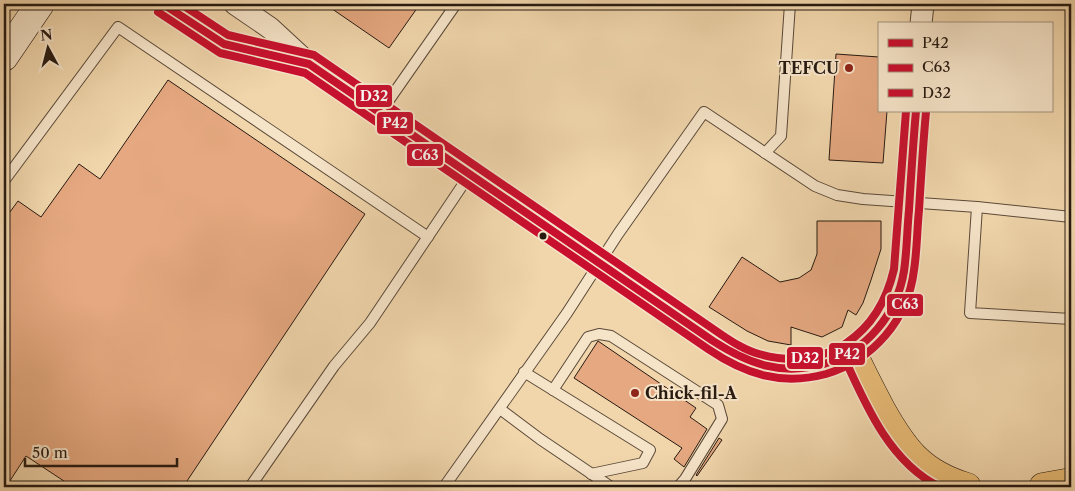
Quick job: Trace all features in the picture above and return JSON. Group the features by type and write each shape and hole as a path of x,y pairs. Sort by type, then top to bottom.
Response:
{"highway":[{"path":"852,351 867,384 907,451 928,469 955,484 967,487"}],"street":[{"path":"4,57 40,4"},
{"path":"164,4 224,44 309,64"},
{"path":"235,4 270,28 309,64 713,341 746,360 768,367 802,368 823,364 852,351 867,341 886,318 898,295 906,254 916,112"},
{"path":"922,22 923,4"}],"lane":[{"path":"380,113 456,4"},
{"path":"765,153 781,136 790,4"},
{"path":"4,181 118,27 428,237"},
{"path":"444,487 567,313 704,112 809,182 829,193 854,198 977,207 1071,217"},
{"path":"250,487 334,366 370,323 470,174"},
{"path":"977,207 970,313 1071,319"},
{"path":"553,390 588,337 598,334 611,336 718,405 722,419 685,479 678,487"},
{"path":"524,372 650,450 642,464 591,474"},
{"path":"500,409 611,487"}],"building":[{"path":"325,4 420,4 389,48"},
{"path":"836,54 878,57 878,112 887,112 883,163 829,160"},
{"path":"168,80 365,214 183,487 73,487 26,456 6,487 4,487 4,220 18,201 41,217 79,164 100,179"},
{"path":"817,221 881,221 881,249 863,303 856,315 848,310 842,327 822,337 791,327 791,345 768,341 747,331 709,307 742,257 780,282 799,278 811,270 817,254"},
{"name":"Chick-fil-A","path":"598,341 696,408 690,417 707,429 684,467 674,459 682,448 574,378"},
{"path":"719,438 722,440 697,476 696,475"}],"transit line":[{"name":"P42","path":"163,4 224,44 309,64 713,341 753,362 779,368 794,369 824,364 854,350 878,329 895,302 905,263 916,112"},
{"name":"D32","path":"181,4 228,35 314,55 728,339 753,352 784,358 807,358 828,353 846,343 863,329 876,312 887,292 894,269 906,112"},
{"name":"C63","path":"158,12 220,53 305,73 708,349 750,371 779,378 810,377 843,368 873,348 896,321 904,305 914,270 926,112"},
{"name":"C63","path":"843,355 870,412 893,448 922,476 940,487"}],"place":[{"name":"TEFCU","path":"849,68"},
{"name":"Chick-fil-A","path":"635,393"}]}
